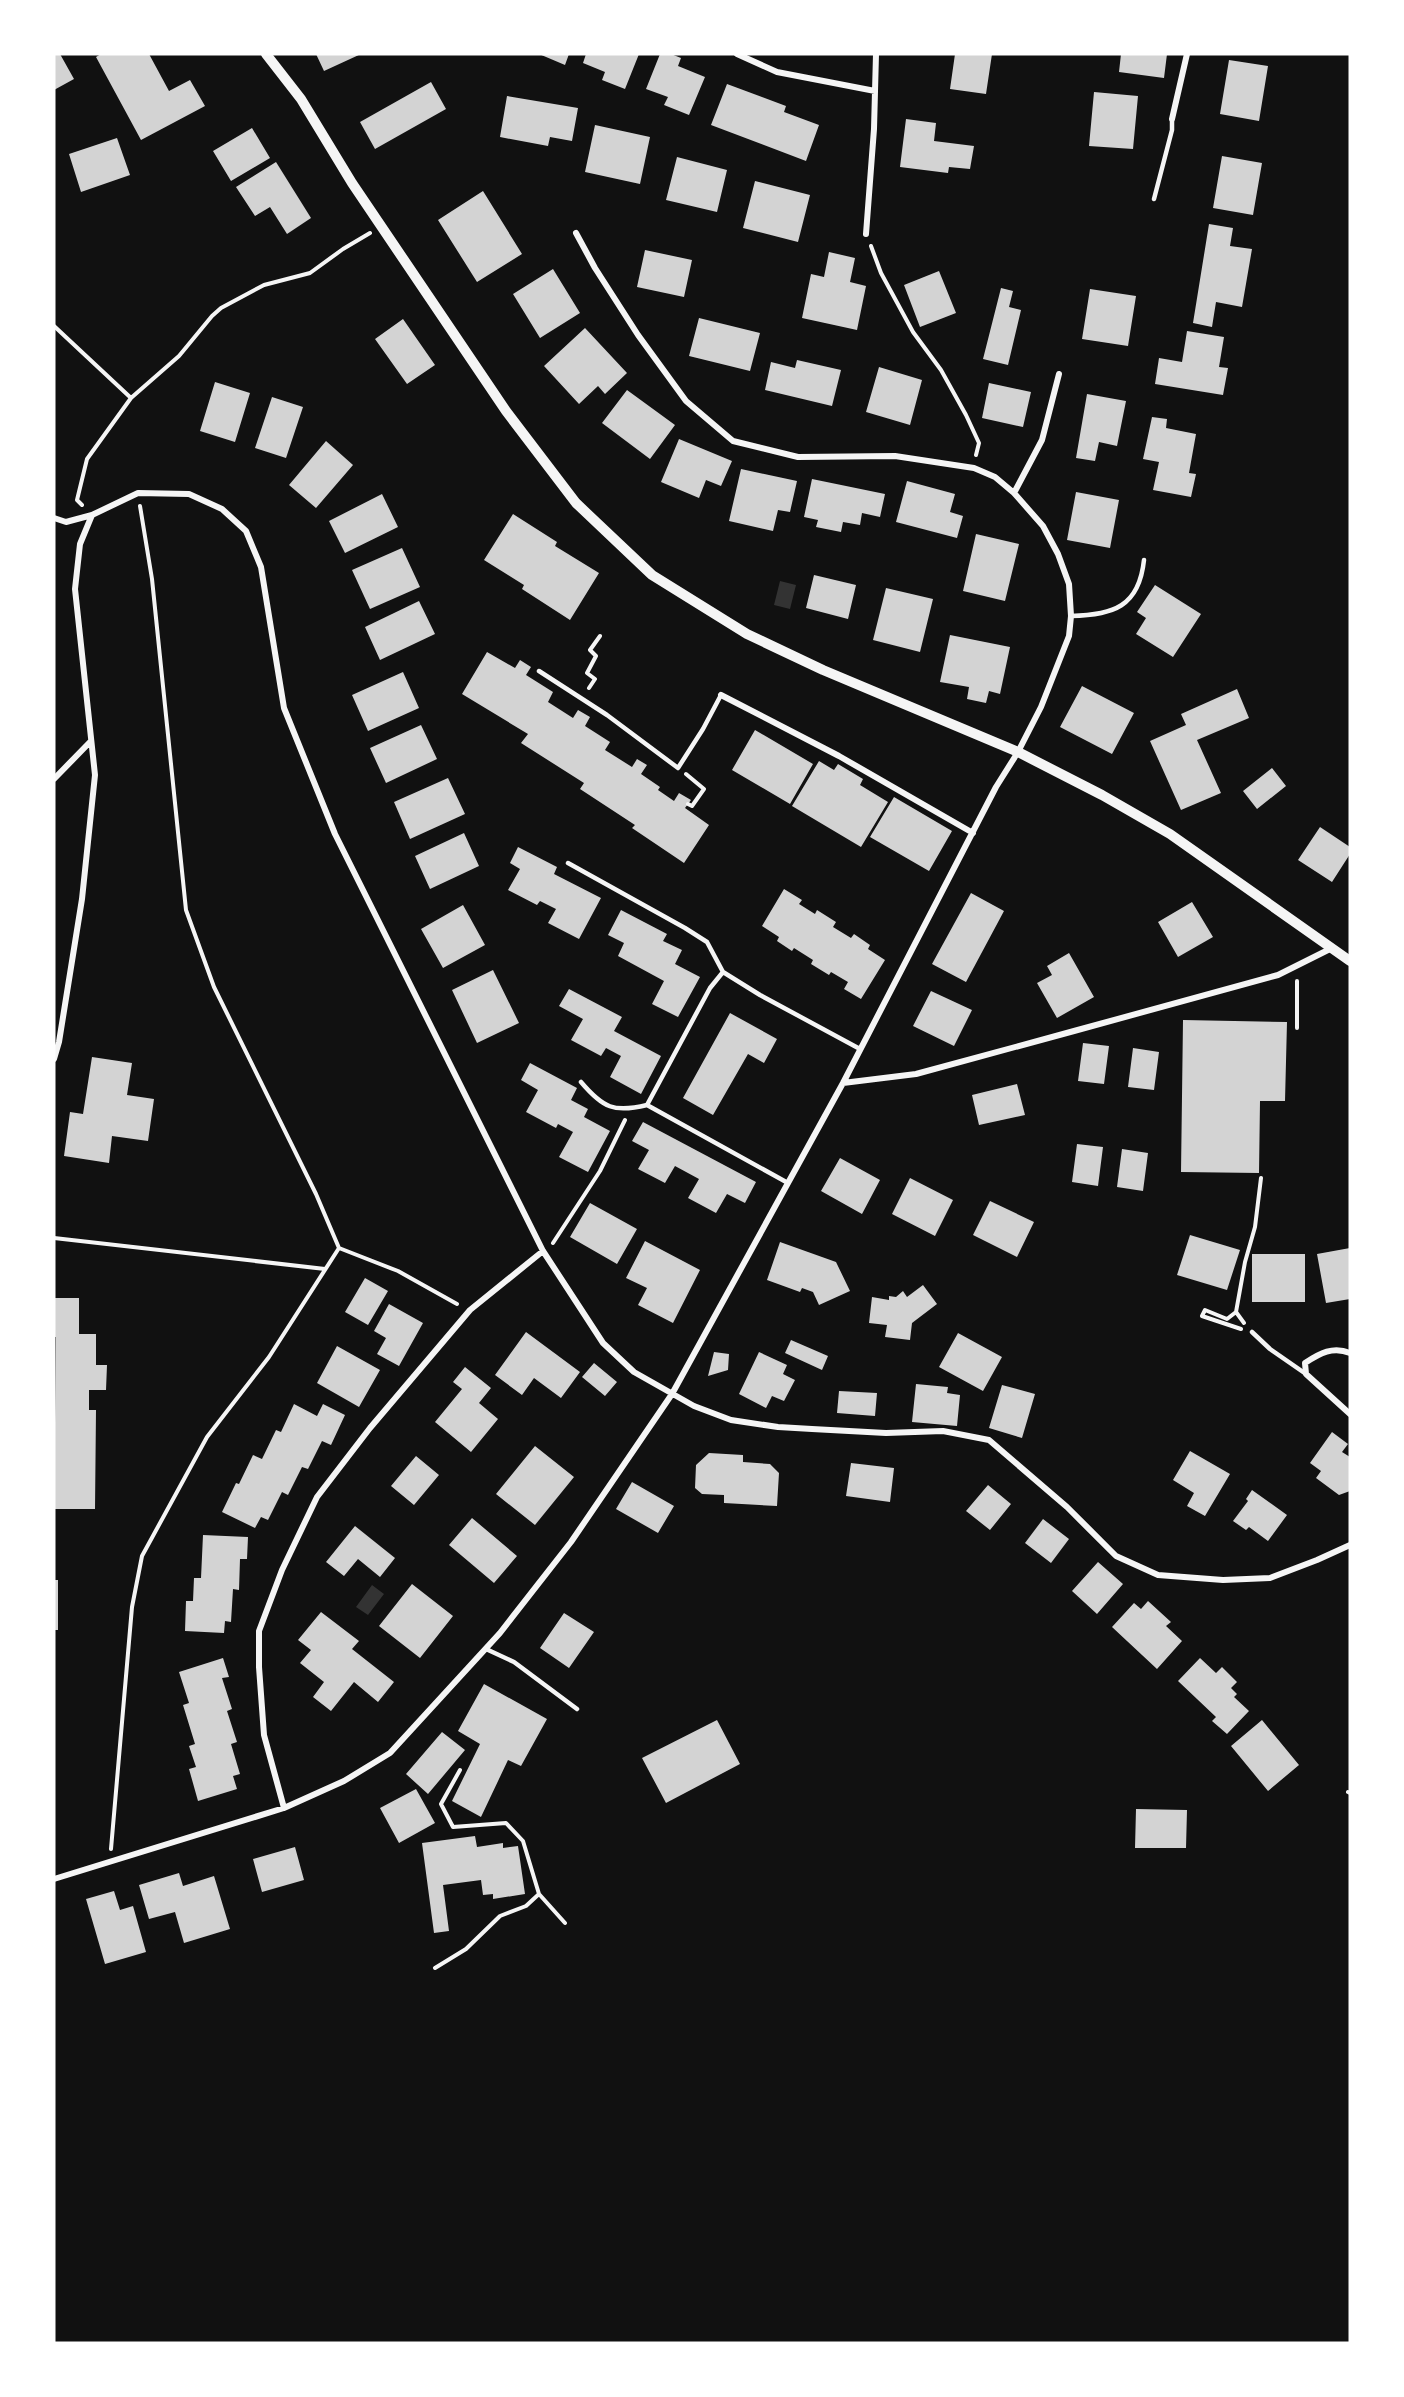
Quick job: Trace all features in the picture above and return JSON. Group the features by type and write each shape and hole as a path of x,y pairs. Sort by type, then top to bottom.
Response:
{"street":[{"path":"266,54 301,99 352,183 506,411 576,503 652,575 747,634 823,670 1018,753 1102,795 1170,834 1350,961"},
{"path":"737,54 777,72 875,91"},
{"path":"866,234 876,54"},
{"path":"1172,119 1187,54"},
{"path":"54,1879 284,1808 344,1781 390,1753 486,1648 571,1542 672,1394 843,1083 996,788 1018,753 1041,707 1069,636 1071,616 1069,584 1058,554 1043,526 1014,493 994,477 974,468 895,456 798,457 733,441 686,401 638,335 595,268 576,233"},
{"path":"1014,493 1042,440 1059,374"},
{"path":"54,518 66,522 92,515 138,493 189,494 222,509 246,531 261,567 284,708 335,834 543,1251 603,1343 634,1372 694,1406 731,1420 778,1427 886,1433 943,1431 990,1440 1067,1507 1116,1556 1158,1575 1223,1581 1270,1578 1350,1545"},
{"path":"54,1059 59,1042 82,899 95,775 75,589 80,544 92,515"},
{"path":"721,695 839,756 973,833"},
{"path":"54,778 91,741"},
{"path":"843,1083 916,1074 1278,975 1332,948"},
{"path":"284,1808 264,1735 259,1631 282,1570 317,1497 370,1428 470,1310 543,1251"},
{"path":"1350,1353 1340,1349 1323,1352 1305,1363 1306,1374 1350,1414"}],"lane":[{"path":"1154,199 1172,130 1172,119"},
{"path":"1071,616 1099,615 1125,603 1142,578 1144,560"},
{"path":"539,671 607,715 678,768 721,695"},
{"path":"568,863 686,928 707,942 723,972 860,1050"},
{"path":"647,1105 710,988 723,972"},
{"path":"581,1082 591,1093 613,1109 630,1109 647,1105 788,1183"},
{"path":"1252,1332 1270,1349 1306,1374"},
{"path":"486,1648 514,1662 577,1709"}],"path":[{"path":"92,515 77,500 87,459 131,398 179,356 221,308 264,285 310,273 343,249 382,226"},
{"path":"866,234 881,273 913,332 941,370 979,443 974,468"},
{"path":"54,326 131,398"},
{"path":"138,493 154,591 186,910 214,987 316,1194 339,1248 398,1272 470,1310"},
{"path":"582,699 595,679 587,673 596,656 590,650 600,636"},
{"path":"678,768 704,789 692,806 688,804"},
{"path":"1297,1028 1298,967"},
{"path":"562,1227 600,1171 630,1109"},
{"path":"1252,1332 1202,1316 1205,1310 1227,1319 1236,1312 1245,1262 1255,1227 1261,1178"},
{"path":"54,1238 325,1269"},
{"path":"110,1862 132,1607 142,1556 207,1437 269,1357 339,1248"},
{"path":"460,1770 441,1804 453,1827 506,1823 524,1841 539,1894 565,1923"},
{"path":"435,1968 466,1949 500,1916 526,1906 539,1894"}],"shaded area":[{"path":"780,581 796,585 790,609 774,605"},
{"path":"372,1585 384,1594 368,1615 356,1607"}],"building":[{"path":"54,54 60,54 74,79 54,90"},
{"path":"101,54 149,54 169,91 190,80 205,106 141,140 96,57"},
{"path":"316,54 361,54 324,71"},
{"path":"539,54 569,54 565,65"},
{"path":"586,54 639,54 625,89 602,80 605,72 583,63"},
{"path":"660,54 671,54 681,58 678,66 705,77 689,115 664,105 668,97 646,89"},
{"path":"955,54 992,54 986,94 950,89"},
{"path":"1121,54 1167,54 1164,78 1119,72"},
{"path":"1229,60 1268,66 1259,121 1220,114"},
{"path":"431,82 446,109 375,149 360,122"},
{"path":"727,84 786,106 784,112 819,125 806,161 711,125"},
{"path":"1094,92 1138,96 1133,149 1089,146"},
{"path":"507,96 578,108 572,141 550,137 548,146 500,137"},
{"path":"906,119 936,123 934,141 974,146 970,169 949,167 948,173 900,167"},
{"path":"595,125 650,137 640,184 585,172"},
{"path":"252,128 270,158 231,181 213,151"},
{"path":"117,138 130,175 81,192 69,154"},
{"path":"1222,156 1262,163 1253,215 1213,208"},
{"path":"677,157 727,170 717,212 666,200"},
{"path":"276,162 311,218 287,234 270,207 255,216 236,187"},
{"path":"755,181 810,195 798,242 743,228"},
{"path":"483,191 522,254 477,282 438,220"},
{"path":"1209,224 1233,228 1230,246 1252,249 1242,307 1216,302 1212,327 1193,323"},
{"path":"645,250 692,260 684,297 637,287"},
{"path":"829,252 855,258 850,282 866,286 857,330 802,318 811,274 824,277"},
{"path":"553,269 580,313 540,338 513,294"},
{"path":"939,271 956,313 920,327 904,285"},
{"path":"1001,288 1013,291 1009,307 1021,310 1008,365 983,359"},
{"path":"1090,289 1136,296 1128,346 1082,339"},
{"path":"699,318 760,333 750,371 689,356"},
{"path":"403,319 435,365 407,384 375,339"},
{"path":"585,328 627,373 605,394 598,386 579,404 544,366"},
{"path":"1187,331 1224,337 1219,367 1228,368 1223,395 1155,384 1159,358 1182,362"},
{"path":"797,360 841,370 832,406 765,390 771,362 795,368"},
{"path":"879,367 922,380 910,425 866,412"},
{"path":"215,382 250,393 235,442 200,431"},
{"path":"989,383 1031,392 1023,427 982,418"},
{"path":"627,390 675,425 650,459 602,423"},
{"path":"1087,394 1126,401 1117,446 1099,442 1095,461 1076,458"},
{"path":"272,397 303,407 286,458 255,448"},
{"path":"1152,417 1167,419 1166,428 1196,434 1189,473 1196,474 1191,497 1153,490 1159,462 1143,459"},
{"path":"679,439 732,461 721,486 706,480 699,498 661,482"},
{"path":"326,441 353,465 316,508 289,485"},
{"path":"741,469 797,481 790,512 778,510 773,531 729,521"},
{"path":"812,479 885,494 880,517 862,513 860,525 843,522 841,532 816,527 818,520 804,517"},
{"path":"907,481 955,494 950,512 963,516 957,538 896,522"},
{"path":"1076,492 1119,500 1110,548 1067,540"},
{"path":"382,494 398,527 345,553 329,521"},
{"path":"513,514 557,542 555,546 599,573 570,620 522,589 524,585 484,560"},
{"path":"976,534 1019,544 1005,601 963,591"},
{"path":"402,548 420,587 370,609 352,570"},
{"path":"814,575 856,585 848,619 806,608"},
{"path":"1155,585 1201,614 1173,657 1136,634 1146,618 1137,612"},
{"path":"886,588 933,599 920,652 873,640"},
{"path":"419,601 435,634 380,660 365,627"},
{"path":"950,635 1010,647 1000,694 989,691 986,703 967,699 969,687 940,682"},
{"path":"487,652 515,668 520,660 531,667 526,675 553,692 548,702 573,718 578,710 590,717 585,726 610,742 605,750 632,767 637,759 647,765 641,774 660,787 658,790 674,801 679,793 691,800 685,808 709,825 684,863 632,828 635,825 580,789 584,783 521,743 528,734 462,694"},
{"path":"403,672 419,708 368,731 352,695"},
{"path":"1082,686 1134,713 1112,754 1060,727"},
{"path":"1237,689 1249,718 1197,740 1221,793 1181,810 1150,741 1186,725 1181,714"},
{"path":"421,725 437,759 386,783 370,748"},
{"path":"755,730 813,764 790,804 732,770"},
{"path":"819,761 834,770 838,764 863,779 860,785 888,802 861,847 792,806"},
{"path":"1272,768 1286,786 1257,809 1243,791"},
{"path":"448,778 465,814 410,839 394,802"},
{"path":"894,797 952,831 929,871 870,837"},
{"path":"1320,827 1350,847 1350,854 1332,882 1298,860"},
{"path":"464,833 479,866 430,889 415,856"},
{"path":"518,847 557,867 554,874 601,898 579,939 548,923 556,909 540,901 537,905 508,890 520,869 510,863"},
{"path":"784,889 802,900 799,904 815,914 817,910 836,922 833,927 851,938 854,934 870,945 868,949 885,960 861,999 844,989 848,982 831,972 829,975 811,964 813,960 794,948 792,951 777,941 779,937 762,926"},
{"path":"971,893 1004,911 966,982 932,964"},
{"path":"1192,902 1213,937 1178,957 1158,922"},
{"path":"463,905 485,945 443,968 421,929"},
{"path":"621,910 667,934 663,941 682,950 675,964 700,977 678,1017 652,1004 664,981 618,956 624,943 608,935"},
{"path":"1069,953 1094,997 1057,1018 1037,983 1052,975 1047,966"},
{"path":"493,970 519,1023 477,1043 452,990"},
{"path":"569,989 622,1017 614,1031 661,1056 641,1094 610,1077 621,1056 606,1048 601,1056 571,1040 583,1019 559,1006"},
{"path":"931,991 972,1010 954,1046 913,1026"},
{"path":"730,1013 777,1039 764,1063 748,1054 713,1115 683,1098"},
{"path":"1183,1020 1287,1022 1285,1101 1260,1101 1259,1173 1181,1172"},
{"path":"1083,1043 1109,1046 1104,1084 1078,1081"},
{"path":"1133,1048 1159,1052 1154,1090 1128,1087"},
{"path":"92,1057 132,1063 127,1095 154,1099 148,1141 112,1136 109,1163 64,1156 70,1112 83,1114"},
{"path":"530,1063 577,1088 571,1100 588,1109 584,1117 610,1131 588,1172 559,1157 573,1132 558,1124 556,1128 526,1112 538,1090 521,1080"},
{"path":"1017,1084 1025,1115 979,1125 972,1095"},
{"path":"643,1122 756,1182 745,1203 727,1194 716,1213 688,1198 699,1179 675,1166 665,1183 638,1169 649,1150 632,1141"},
{"path":"1077,1144 1103,1147 1098,1186 1072,1182"},
{"path":"1122,1149 1148,1153 1143,1191 1117,1187"},
{"path":"840,1158 880,1180 862,1214 821,1191"},
{"path":"910,1178 953,1200 935,1236 892,1214"},
{"path":"990,1201 1034,1222 1017,1257 973,1235"},
{"path":"590,1203 637,1229 617,1264 570,1237"},
{"path":"1190,1235 1240,1250 1227,1290 1177,1275"},
{"path":"645,1241 700,1270 673,1323 638,1305 647,1288 626,1278"},
{"path":"780,1242 836,1262 850,1291 819,1305 813,1292 802,1288 800,1292 767,1280"},
{"path":"1350,1248 1350,1299 1326,1303 1317,1254"},
{"path":"1252,1254 1305,1254 1305,1302 1252,1302"},
{"path":"365,1278 388,1291 368,1325 345,1312"},
{"path":"923,1285 937,1304 912,1323 910,1340 885,1337 887,1325 869,1323 872,1297 889,1300 889,1296 896,1297 903,1291 907,1297"},
{"path":"54,1298 79,1298 79,1334 96,1334 96,1365 107,1365 106,1390 89,1390 89,1410 96,1410 95,1509 54,1509 56,1337 54,1337"},
{"path":"389,1304 423,1323 399,1366 377,1354 386,1338 374,1331"},
{"path":"526,1332 580,1372 561,1398 534,1378 522,1395 495,1375"},
{"path":"958,1333 1002,1357 983,1391 939,1367"},
{"path":"791,1340 828,1356 822,1370 785,1353"},
{"path":"337,1346 380,1370 359,1407 317,1383"},
{"path":"714,1352 729,1354 728,1370 708,1376"},
{"path":"759,1352 787,1365 783,1374 795,1380 784,1401 772,1396 766,1408 739,1394"},
{"path":"594,1363 617,1382 605,1396 582,1377"},
{"path":"465,1367 491,1388 479,1403 498,1419 471,1452 435,1422 462,1389 453,1382"},
{"path":"916,1384 948,1387 947,1393 960,1395 957,1426 912,1422"},
{"path":"1002,1385 1035,1394 1022,1438 989,1428"},
{"path":"839,1391 877,1393 875,1416 837,1413"},
{"path":"294,1404 317,1416 323,1404 345,1415 331,1445 322,1441 308,1469 302,1467 288,1495 282,1492 268,1520 261,1517 255,1528 222,1512 253,1455 262,1459 276,1430 281,1432"},
{"path":"1332,1432 1348,1444 1342,1452 1350,1457 1350,1491 1339,1495 1316,1478 1321,1471 1310,1463"},
{"path":"535,1446 574,1477 535,1525 496,1494"},
{"path":"1190,1451 1230,1474 1205,1516 1187,1506 1194,1493 1173,1480"},
{"path":"709,1453 743,1455 743,1462 770,1464 779,1473 777,1506 724,1503 724,1495 702,1494 695,1488 696,1465"},
{"path":"416,1456 439,1475 414,1505 391,1486"},
{"path":"851,1463 894,1468 890,1502 846,1496"},
{"path":"632,1482 674,1506 658,1533 616,1509"},
{"path":"988,1485 1011,1504 990,1530 966,1511"},
{"path":"1252,1490 1287,1515 1268,1541 1249,1527 1246,1530 1233,1521 1248,1501 1246,1499"},
{"path":"472,1518 517,1556 494,1583 449,1545"},
{"path":"1043,1519 1069,1539 1051,1563 1025,1543"},
{"path":"355,1526 395,1558 380,1577 358,1559 344,1576 326,1562"},
{"path":"203,1535 248,1537 247,1559 240,1559 239,1590 233,1589 231,1622 225,1621 224,1633 185,1631 186,1601 193,1601 194,1578 201,1578"},
{"path":"1098,1562 1123,1584 1097,1614 1072,1591"},
{"path":"54,1580 58,1580 58,1630 54,1630"},
{"path":"412,1584 453,1616 420,1658 379,1626"},
{"path":"1148,1601 1171,1622 1166,1626 1182,1641 1157,1669 1112,1627 1134,1603 1141,1609"},
{"path":"321,1612 359,1641 352,1649 394,1682 378,1702 354,1682 331,1711 313,1697 324,1682 300,1663 311,1650 298,1640"},
{"path":"564,1613 594,1632 569,1668 540,1648"},
{"path":"223,1658 229,1677 222,1678 232,1709 227,1711 237,1742 231,1744 240,1774 233,1776 237,1789 198,1801 189,1769 196,1767 189,1746 195,1744 183,1705 189,1703 179,1672"},
{"path":"1200,1658 1216,1673 1222,1667 1237,1682 1231,1688 1237,1694 1234,1697 1249,1711 1227,1734 1212,1721 1216,1717 1178,1681"},
{"path":"484,1684 547,1719 521,1766 508,1760 481,1817 452,1801 480,1744 458,1731"},
{"path":"717,1720 740,1764 666,1803 642,1758"},
{"path":"1262,1720 1299,1765 1268,1791 1231,1746"},
{"path":"442,1732 465,1750 428,1794 406,1774"},
{"path":"416,1789 435,1823 399,1843 380,1808"},
{"path":"1136,1809 1187,1810 1186,1848 1135,1848"},
{"path":"475,1836 477,1847 503,1843 503,1848 518,1846 525,1894 493,1899 493,1894 483,1895 481,1880 443,1885 449,1931 434,1933 422,1843"},
{"path":"295,1847 304,1880 262,1892 253,1859"},
{"path":"179,1873 183,1886 214,1876 230,1929 184,1943 175,1912 149,1919 139,1885"},
{"path":"114,1891 120,1910 133,1906 146,1952 105,1964 86,1899"}]}
